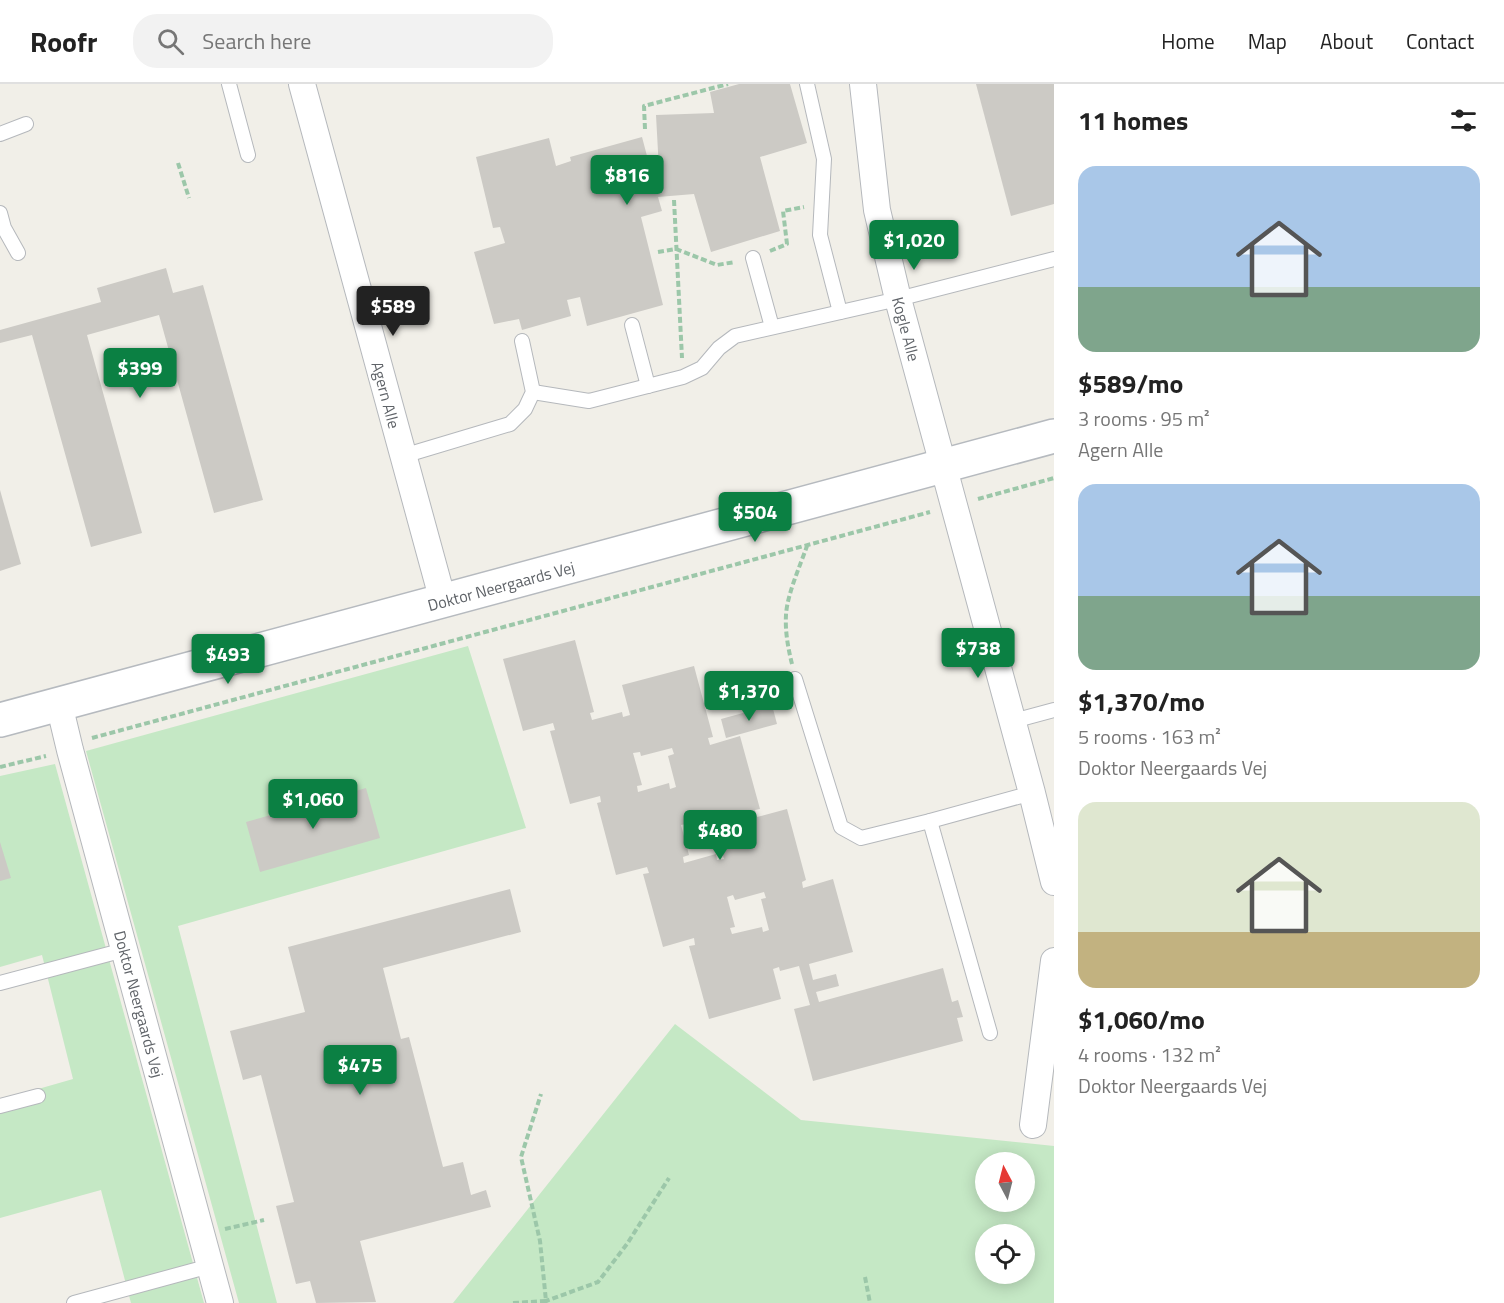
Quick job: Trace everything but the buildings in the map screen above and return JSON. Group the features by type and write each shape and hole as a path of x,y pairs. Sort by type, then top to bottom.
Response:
{"street":[{"name":"Agern Alle","path":"302,84 443,601"},
{"name":"Kogle Alle","path":"863,84 877,210 898,299 943,466"},
{"name":"Doktor Neergaards Vej","path":"0,720 1054,436"},
{"path":"943,466 1054,882"},
{"name":"Doktor Neergaards Vej","path":"59,704 220,1303"},
{"path":"1033,1125 1054,961"}],"lane":[{"path":"229,84 248,155"},
{"path":"807,84 824,159 820,234 840,312"},
{"path":"0,134 26,124"},
{"path":"0,213 4,228 18,253"},
{"path":"753,258 772,327"},
{"path":"533,392 589,401 648,386 683,377 702,368 719,348 735,336 898,299 1054,259"},
{"path":"632,325 648,386"},
{"path":"403,456 510,424 525,409 533,392 522,340"},
{"path":"795,679 842,828 861,838 1032,793"},
{"path":"1012,721 1054,710"},
{"path":"930,821 990,1033"},
{"path":"0,983 124,950"},
{"path":"0,1106 38,1096"},
{"path":"74,1303 210,1266"}],"path":[{"path":"645,129 644,106 728,84"},
{"path":"178,163 189,198"},
{"path":"674,200 683,377"},
{"path":"0,766 70,750 92,738 1054,478"},
{"path":"795,679 788,645 786,615 794,581 807,545"},
{"path":"541,1094 520,1158 540,1241 547,1302"},
{"path":"513,1303 547,1302 598,1282 627,1245 669,1178"},
{"path":"201,1234 264,1220"},
{"path":"865,1277 870,1303"}],"green space":[{"path":"468,646 526,828 178,926 277,1303 239,1303 86,751"},
{"path":"55,764 204,1303 131,1303 101,1190 0,1218 0,1100 73,1079 42,955 0,967 0,776"},
{"path":"675,1024 801,1120 1054,1146 1054,1303 453,1303"}]}
